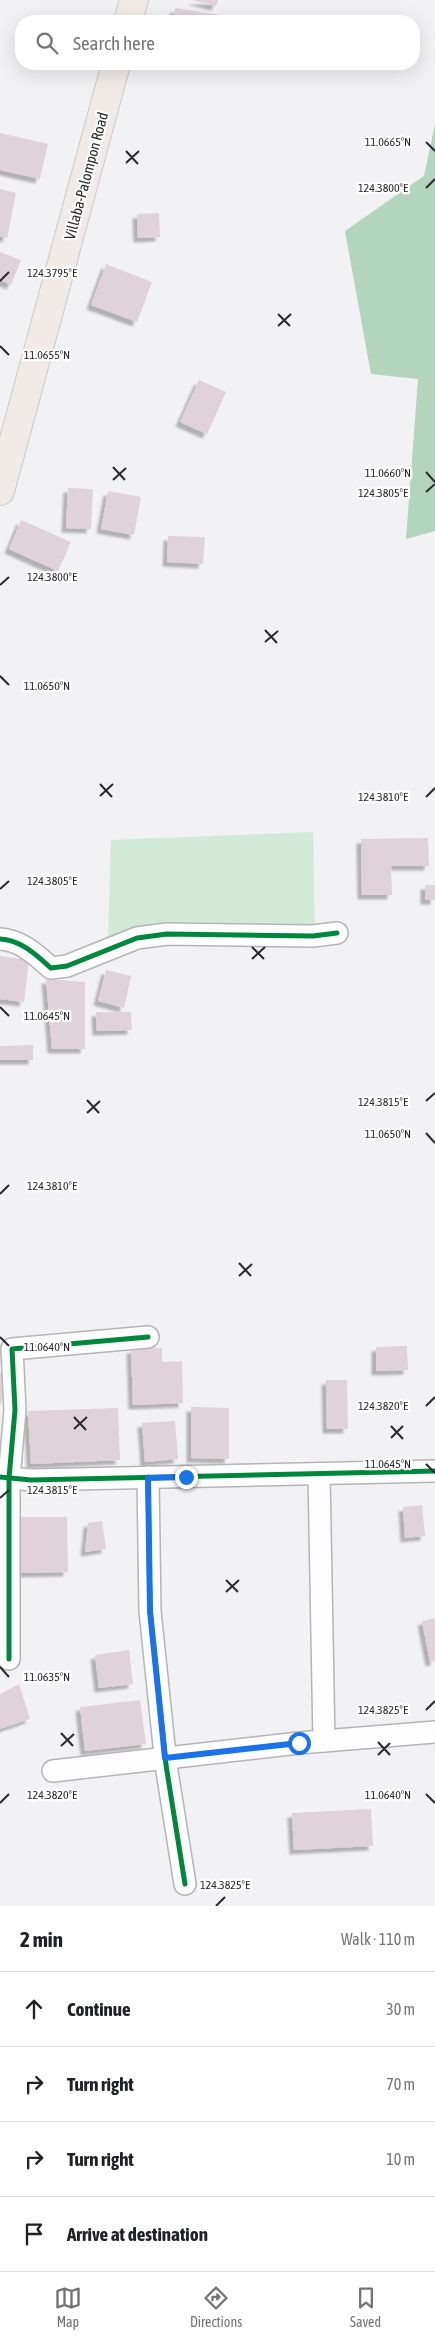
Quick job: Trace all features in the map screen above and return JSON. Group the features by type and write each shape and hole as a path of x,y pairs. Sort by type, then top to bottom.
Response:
{"main road":[{"path":"130,15 134,0"},
{"name":"Villaba-Palompon Road","path":"1,486 114,70"}],"street":[{"path":"0,939 31,950 51,968 67,966 137,938 167,934 313,936 337,933"},
{"path":"9,1660 4,1478 15,1410 12,1349 148,1337"},
{"path":"4,1478 31,1480 435,1471"},
{"path":"319,1474 324,1741"},
{"path":"148,1478 150,1611 165,1758 185,1884"},
{"path":"52,1771 324,1741 435,1732"}],"green space":[{"path":"435,124 435,531 406,539 418,379 371,374 345,231 424,176"},
{"path":"313,832 315,944 108,940 111,840"}],"building":[{"path":"192,0 218,0 216,6"},
{"path":"175,8 220,15 174,15"},
{"path":"0,133 48,144 40,179 0,170"},
{"path":"0,189 16,193 7,238 0,236"},
{"path":"159,213 160,237 138,238 137,214"},
{"path":"0,252 21,260 11,285 0,280"},
{"path":"106,264 152,282 137,322 91,305"},
{"path":"199,380 226,392 207,434 180,422"},
{"path":"68,488 93,489 91,529 66,528"},
{"path":"108,491 141,497 134,535 101,529"},
{"path":"21,520 71,542 58,571 9,549"},
{"path":"168,536 205,537 203,564 167,562"},
{"path":"428,838 429,866 391,866 392,895 362,895 361,839"},
{"path":"425,885 435,885 435,900 425,900"},
{"path":"0,956 29,960 24,1002 0,999"},
{"path":"106,970 131,976 124,1008 98,1001"},
{"path":"46,979 85,982 85,1049 52,1049"},
{"path":"96,1012 131,1012 132,1030 97,1031"},
{"path":"33,1045 33,1060 0,1060 0,1046"},
{"path":"407,1346 408,1370 376,1371 376,1347"},
{"path":"162,1348 162,1362 182,1361 183,1403 133,1405 131,1349"},
{"path":"0,1373 5,1374 1,1405 0,1405"},
{"path":"326,1380 347,1380 348,1429 327,1429"},
{"path":"191,1407 229,1408 229,1459 191,1458"},
{"path":"118,1408 120,1460 31,1464 28,1411"},
{"path":"175,1421 178,1459 145,1462 142,1423"},
{"path":"422,1505 425,1536 405,1538 403,1507"},
{"path":"17,1517 67,1517 68,1572 18,1573"},
{"path":"102,1521 106,1549 85,1552 88,1523"},
{"path":"435,1618 435,1661 430,1662 422,1621"},
{"path":"129,1650 133,1684 99,1688 95,1655"},
{"path":"19,1684 30,1719 0,1729 0,1694"},
{"path":"140,1700 146,1744 85,1751 80,1707"},
{"path":"371,1809 373,1846 294,1850 292,1813"}],"cycle path":[{"path":"0,939 21,945 34,953 51,968 67,966 137,938 167,934 313,936 337,933"},
{"path":"9,1659 9,1478 15,1410 12,1349 148,1337"},
{"path":"0,1477 31,1480 435,1471"},
{"path":"148,1477 150,1611 166,1765 185,1884"}],"route":[{"path":"186,1477 148,1478 150,1611 165,1758 299,1743"}]}
